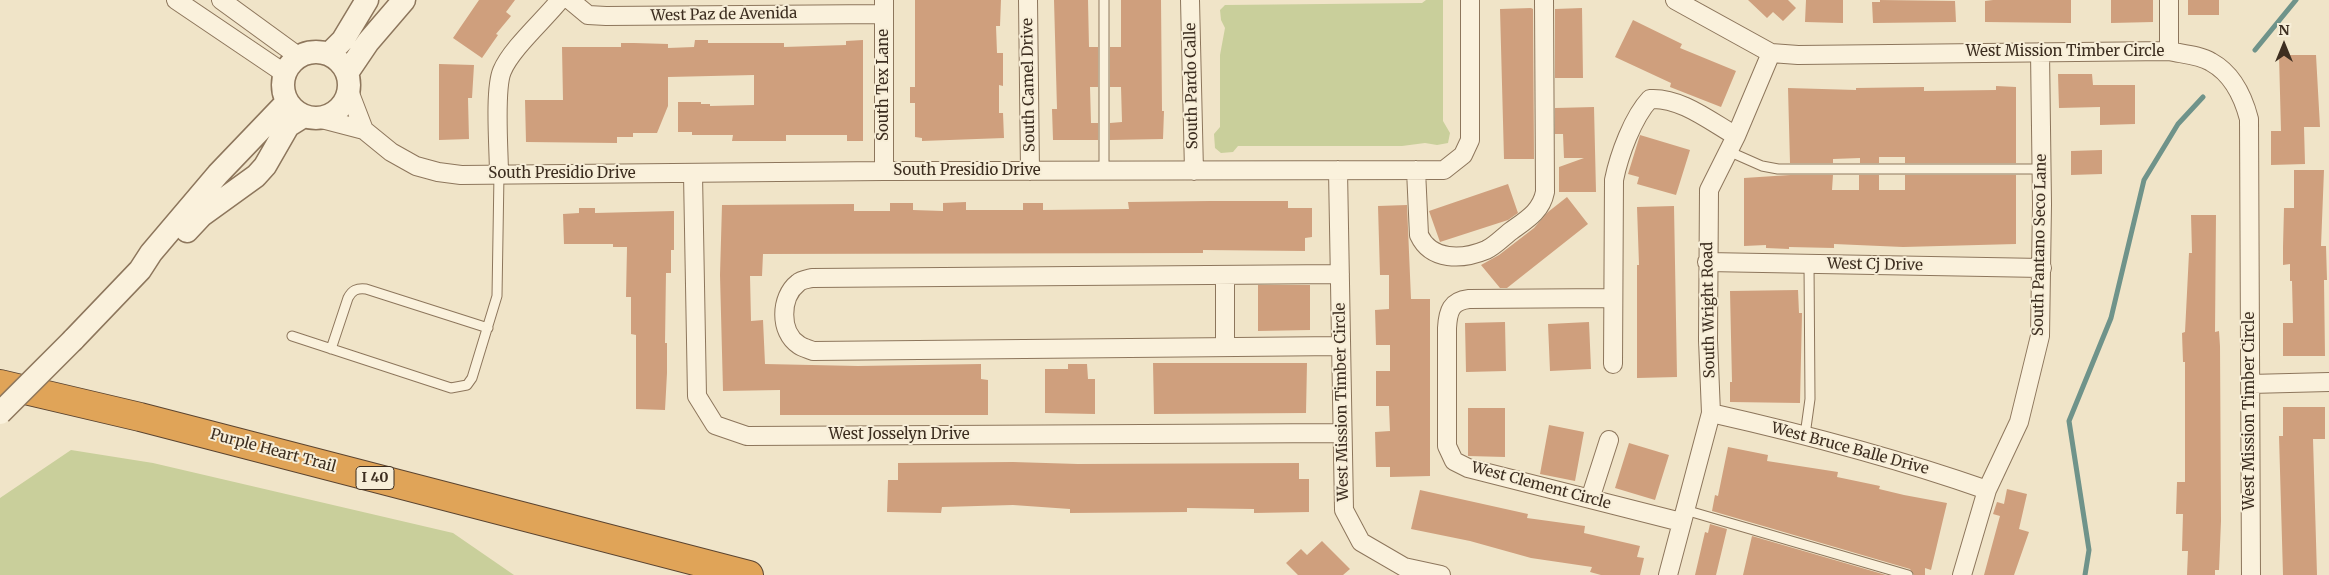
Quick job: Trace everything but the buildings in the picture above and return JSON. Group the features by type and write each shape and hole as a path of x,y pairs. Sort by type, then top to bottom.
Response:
{"highway":[{"name":"Purple Heart Trail","path":"0,384 140,417 749,575"}],"street":[{"path":"176,0 291,65"},
{"path":"221,0 291,65"},
{"path":"330,53 343,40 368,0"},
{"path":"0,413 140,270 151,253 218,174 303,112 329,115 338,109 348,82 368,42 404,0"},
{"path":"499,174 499,87 502,72 510,57 560,0"},
{"name":"West Paz de Avenida","path":"570,0 588,15 606,16 884,7"},
{"name":"South Camel Drive","path":"1028,0 1030,171"},
{"name":"South Pardo Calle","path":"1190,0 1194,171"},
{"name":"South Presidio Drive","path":"348,82 364,130 390,152 416,166 453,174 1444,170 1463,156 1470,140 1470,0"},
{"path":"1416,170 1419,235 1423,245 1440,255 1471,254 1487,249 1536,213 1543,200 1544,192 1544,0"},
{"name":"West Mission Timber Circle","path":"1674,0 1771,53 1798,55 2169,51 2210,61 2231,78 2244,100 2249,119 2251,575"},
{"path":"2169,0 2169,51"},
{"name":"South Tex Lane","path":"884,7 884,171"},
{"path":"348,82 341,63 330,53 308,52 291,65 282,85 303,112 364,130"},
{"name":"South Pantano Seco Lane","path":"1962,575 1987,490 2019,422 2040,336 2042,169 2040,52"},
{"name":"South Wright Road","path":"1668,575 1711,413 1708,262 1709,190 1732,144 1771,53"},
{"path":"1613,364 1614,180 1617,166 1641,109 1650,99 1662,98 1676,102 1732,144"},
{"name":"West Mission Timber Circle","path":"1338,170 1344,510 1361,542 1404,566 1441,575"},
{"name":"West Josselyn Drive","path":"693,174 698,396 715,425 746,436 1342,433"},
{"name":"West Cj Drive","path":"1708,262 2042,268"},
{"path":"1340,274 812,278 799,282 790,291 783,310 787,330 798,345 813,351 1340,346"},
{"path":"1225,275 1225,347"},
{"name":"West Clement Circle","path":"1613,298 1469,299 1460,300 1452,305 1448,313 1447,446 1454,461 1468,468 1590,499 1683,516"},
{"path":"2250,384 2329,382"},
{"name":"West Bruce Balle Drive","path":"1711,413 1805,434 1938,473 1987,490"},
{"path":"1590,499 1609,440"}],"lane":[{"path":"1104,0 1104,171"},
{"path":"1732,144 1762,166 1778,168 2042,169"},
{"path":"292,336 450,388 459,388 467,385 472,378 496,305 498,286 499,174"},
{"path":"1805,434 1810,399 1809,264"},
{"path":"331,349 348,298 357,289 366,289 488,328"},
{"path":"1683,516 1908,575"}],"green space":[{"path":"1426,0 1443,0 1443,121 1450,133 1448,143 1402,146 1238,146 1233,152 1221,153 1215,148 1214,134 1220,127 1220,55 1225,28 1221,20 1220,10 1225,5 1422,3"},
{"path":"71,450 153,463 453,533 514,575 0,575 0,498"}],"waterway":[{"path":"2255,50 2296,0"},
{"path":"2085,575 2089,550 2069,421 2111,318 2144,180 2178,124 2203,97"}]}
